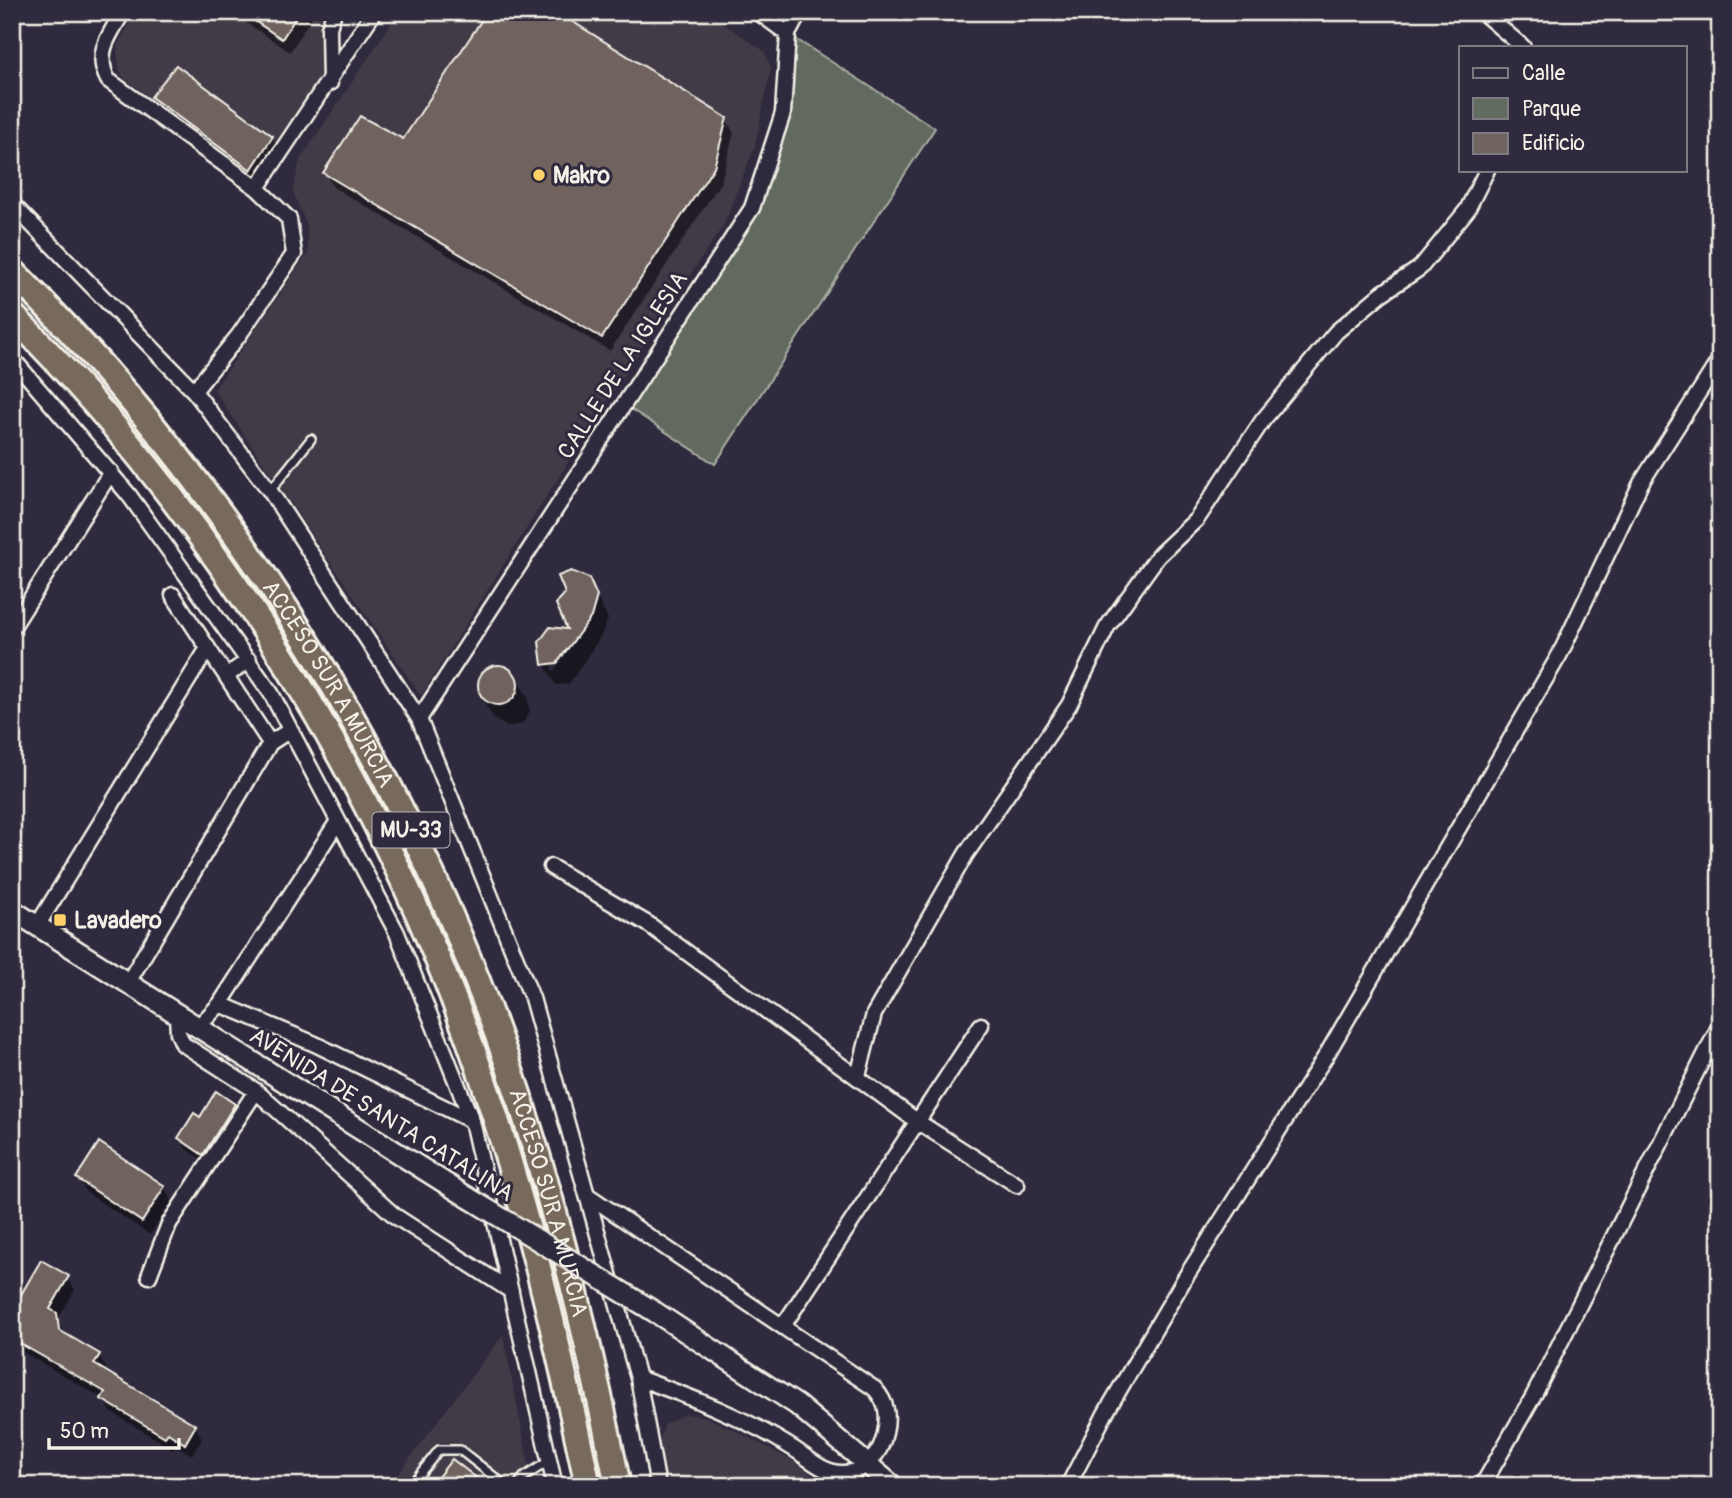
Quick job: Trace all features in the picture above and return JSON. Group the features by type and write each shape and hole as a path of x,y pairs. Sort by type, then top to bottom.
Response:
{"highway":[{"name":"ACCESO SUR A MURCIA","path":"12,271 123,391 228,525 322,667 396,800 465,949 528,1127 554,1213 618,1486"},
{"name":"ACCESO SUR A MURCIA","path":"12,314 103,414 201,538 297,685 380,835 437,961 501,1136 545,1297 588,1486"}],"main road":[{"name":"AVENIDA DE SANTA CATALINA","path":"12,910 177,1016 655,1312 797,1405 869,1463 893,1486"}],"street":[{"path":"123,12 104,44 101,68 108,80 257,188 289,219 294,254 239,335 194,391"},
{"path":"330,83 329,28 334,12"},
{"path":"257,188 330,83 374,12"},
{"path":"758,12 788,34"},
{"name":"CALLE DE LA IGLESIA","path":"419,719 752,208 783,113 788,34 800,12"},
{"path":"1482,12 1522,46"},
{"path":"858,1076 874,1014 966,854 1069,705 1107,627 1158,556 1197,519 1264,420 1336,332 1381,294 1420,268 1467,210 1486,172"},
{"path":"12,204 194,391 270,491 419,719 532,999 638,1378 659,1486"},
{"path":"12,358 111,472 249,660 290,730 397,933 472,1121 555,1486"},
{"path":"1068,1486 1105,1414 1178,1290 1327,1054 1560,654 1641,483 1720,359"},
{"path":"12,628 111,472"},
{"path":"173,594 270,743"},
{"path":"37,926 208,648"},
{"path":"226,676 249,660"},
{"path":"127,984 270,743 290,730"},
{"path":"197,1028 220,1004 338,821"},
{"path":"551,867 648,924 918,1122 1017,1185"},
{"path":"220,1004 315,1044 472,1121"},
{"path":"177,1016 178,1033 183,1044 256,1091 395,1216 511,1291"},
{"path":"783,1326 981,1025"},
{"path":"1482,1486 1534,1395 1720,1025"},
{"path":"149,1276 169,1224 256,1091"},
{"path":"589,1196 855,1373 886,1402 888,1422 883,1442 869,1463 853,1472 840,1474 827,1470 786,1444 703,1401 638,1378"}],"lane":[{"path":"270,491 311,439"},
{"path":"410,1486 439,1450 460,1450 506,1486"},
{"path":"517,1486 524,1477 550,1461"}],"shaded area":[{"path":"136,12 321,12 320,77 253,174 125,79 119,70 117,46"},
{"path":"399,12 706,12 764,51 771,68 755,145 724,224 594,421 421,696 214,390 308,253 307,226 293,192 300,160"},
{"path":"503,1335 533,1486 389,1486"},
{"path":"685,1414 705,1417 734,1430 791,1460 828,1486 666,1486 658,1445 665,1424"}],"green space":[{"path":"788,34 935,128 715,464 623,404 752,208 783,113"}],"building":[{"path":"241,12 299,12 282,39"},
{"path":"487,12 557,12 727,118 714,167 602,338 323,173 360,116 403,139"},
{"path":"176,65 273,136 251,170 151,97"},
{"path":"571,571 589,578 597,596 591,617 557,663 542,665 539,642 550,627 567,629 556,604 565,593 558,576"},
{"path":"498,665 506,666 512,671 517,677 517,693 512,699 506,704 498,705 490,704 484,699 479,693 478,685 479,677 484,671 490,666"},
{"path":"216,1091 235,1104 203,1155 178,1138 194,1113 200,1117"},
{"path":"99,1142 165,1186 142,1222 76,1178"},
{"path":"41,1260 69,1276 50,1309 57,1313 59,1330 100,1354 94,1364 196,1425 185,1444 168,1433 165,1437 101,1399 105,1392 12,1339 12,1310"},
{"path":"452,1459 487,1486 431,1486"}],"place":[{"name":"Makro","path":"539,175"},
{"name":"Lavadero","path":"60,920"}]}
